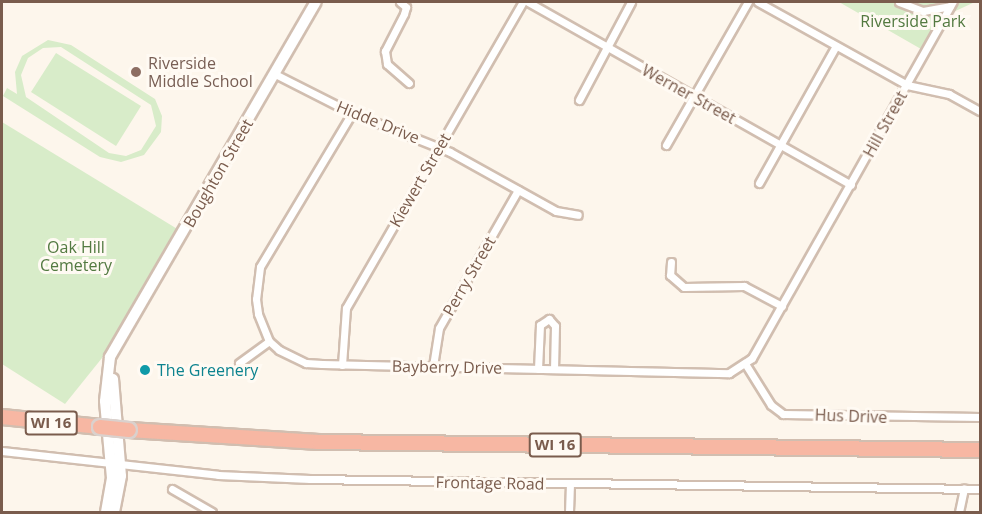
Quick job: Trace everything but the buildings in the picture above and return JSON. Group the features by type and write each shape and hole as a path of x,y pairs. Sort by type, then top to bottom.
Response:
{"highway":[{"name":"WI 16","path":"2,417 100,428 319,442 981,450"}],"street":[{"name":"Boughton Street","path":"114,513 116,465 105,383 110,357 120,344 316,2"},
{"path":"399,2 406,7 385,51 387,64 409,83"},
{"name":"Werner Street","path":"525,2 851,185"},
{"name":"Kiewert Street","path":"342,365 346,308 525,2"},
{"path":"579,100 605,47 631,2"},
{"path":"666,145 748,2"},
{"path":"758,2 907,85 949,94 981,111"},
{"path":"899,2 923,10 951,4"},
{"name":"Hill Street","path":"782,306 951,4"},
{"path":"759,183 836,46"},
{"name":"Hidde Drive","path":"274,74 352,113 439,147 556,211 578,215"},
{"path":"239,363 269,341 256,299 260,267 352,113"},
{"name":"Perry Street","path":"432,366 439,328 518,190"},
{"path":"671,262 670,275 684,287 744,286 782,306 746,365"},
{"path":"538,369 540,325 549,319 555,326 554,369"},
{"name":"Bayberry Drive","path":"269,341 306,363 342,365 723,374 746,365"},
{"name":"Hus Drive","path":"746,365 779,413 981,417"},
{"name":"Frontage Road","path":"2,451 116,465 310,479 981,489"},
{"name":"Boughton Street","path":"106,513 116,465"},
{"path":"569,513 570,484"},
{"path":"172,489 212,513"},
{"path":"959,513 964,489"}],"green space":[{"name":"Riverside Park","path":"839,2 975,2 938,19 921,49"},
{"path":"48,40 71,45 155,99 162,116 161,132 144,155 121,162 100,157 3,96 7,88 17,94 15,72 22,56","holes":["61,47 151,105 156,126 141,150 126,156 109,153 26,97 21,75 28,58 43,48"]},
{"path":"56,53 141,106 116,146 31,92"},
{"name":"Oak Hill Cemetery","path":"2,122 179,230 102,358 65,404 2,364"}],"place":[{"name":"Riverside Middle School","path":"136,72"},
{"name":"The Greenery","path":"145,370"}]}
